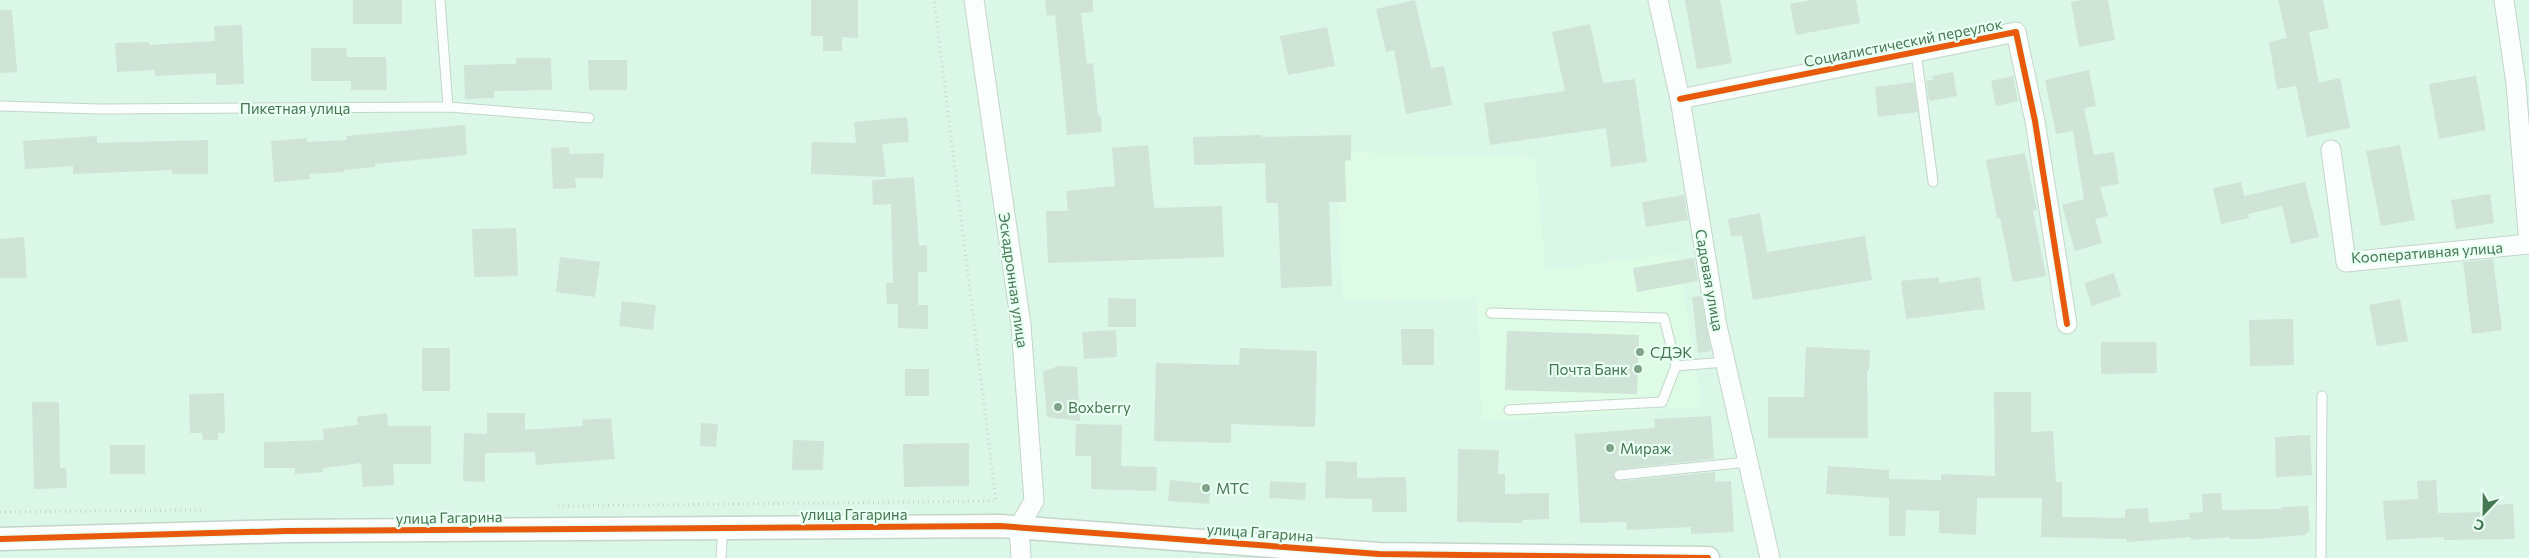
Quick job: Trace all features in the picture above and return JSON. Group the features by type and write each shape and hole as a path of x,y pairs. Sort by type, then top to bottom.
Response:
{"street":[{"name":"Эскадронная улица","path":"974,0 1021,325 1034,501 1019,527"},
{"name":"Садовая улица","path":"1658,0 1680,99 1717,326 1770,558"},
{"name":"Кооперативная улица","path":"2331,150 2346,262 2529,244 2516,84 2504,0"},
{"name":"Социалистический переулок","path":"1680,99 2016,32 2035,121 2067,324"},
{"name":"улица Гагарина","path":"0,539 286,531 1019,527 1379,554 1492,557 1708,558"},
{"path":"1019,527 1021,558"}],"lane":[{"path":"440,0 448,108"},
{"path":"1916,52 1933,182"},
{"name":"Пикетная улица","path":"0,106 100,109 448,108 589,118"},
{"path":"1491,313 1664,318 1676,366 1662,402 1510,410"},
{"path":"1676,366 1725,362"},
{"path":"2321,558 2322,396"},
{"path":"1619,475 1748,462"},
{"path":"721,558 723,528"}],"path":[{"path":"934,0 996,500"}],"shaded area":[{"path":"0,0 2529,0 2529,558 0,558"},
{"path":"1335,152 1535,158 1546,270 1677,253 1702,407 1482,421 1477,298 1343,299"}],"building":[{"path":"353,0 402,0 402,24 353,24"},
{"path":"811,0 858,0 858,38 842,37 842,51 823,51 823,36 811,36"},
{"path":"1045,0 1093,0 1093,12 1081,13 1087,64 1093,63 1098,116 1101,115 1102,132 1067,135 1055,15 1047,16"},
{"path":"1415,0 1431,68 1444,66 1452,105 1406,114 1394,50 1386,52 1376,9"},
{"path":"1685,0 1720,0 1732,63 1697,69"},
{"path":"1812,0 1856,0 1860,23 1796,35 1790,4"},
{"path":"2108,0 2115,40 2079,47 2071,2"},
{"path":"2278,0 2323,0 2329,28 2309,32 2319,83 2340,78 2350,128 2307,137 2296,86 2277,89 2269,42 2287,38"},
{"path":"0,10 12,10 17,72 0,73"},
{"path":"1590,24 1603,83 1635,79 1647,162 1611,167 1606,128 1490,145 1484,103 1565,91 1552,32"},
{"path":"242,25 244,84 216,85 216,73 155,76 155,70 117,72 115,43 149,42 149,45 215,41 214,26"},
{"path":"1327,27 1335,66 1288,75 1280,36"},
{"path":"311,48 346,48 347,57 386,57 387,90 351,90 351,81 311,81"},
{"path":"516,58 551,58 552,90 494,91 494,98 465,99 464,65 516,64"},
{"path":"588,60 627,60 627,90 589,90"},
{"path":"2089,70 2096,106 2084,108 2094,155 2114,152 2119,184 2100,187 2108,216 2095,219 2102,243 2075,251 2062,205 2084,199 2073,131 2056,134 2045,80"},
{"path":"1953,72 1957,96 1929,101 1926,81 1933,80 1932,76"},
{"path":"2013,76 2018,101 1996,106 1991,81"},
{"path":"2476,76 2486,130 2439,139 2429,84"},
{"path":"1914,82 1918,112 1878,117 1875,87"},
{"path":"907,117 909,142 882,144 886,177 811,174 812,142 856,143 854,122"},
{"path":"465,125 467,155 375,164 375,167 344,170 344,172 309,174 310,179 274,182 271,141 307,138 307,142 347,140 346,136"},
{"path":"1262,135 1262,137 1351,135 1351,160 1345,161 1346,202 1329,202 1332,286 1281,288 1278,203 1266,203 1265,163 1194,165 1193,137"},
{"path":"97,136 97,143 208,140 208,174 172,174 172,170 73,174 73,166 25,169 23,141"},
{"path":"1148,145 1154,208 1222,206 1224,257 1048,263 1046,211 1068,211 1066,191 1115,186 1112,148"},
{"path":"2400,145 2415,220 2381,226 2366,151"},
{"path":"569,147 569,154 604,153 603,178 575,178 576,188 553,189 551,148"},
{"path":"2025,153 2037,210 2033,211 2046,276 2013,282 2000,218 1997,218 1986,160"},
{"path":"914,177 919,246 927,245 927,272 918,272 918,305 928,305 928,329 898,328 898,304 887,304 886,283 893,283 891,204 873,205 872,180"},
{"path":"2241,182 2244,196 2305,182 2319,237 2291,244 2282,206 2248,214 2249,218 2221,224 2213,188"},
{"path":"2490,194 2494,223 2456,229 2451,200"},
{"path":"1684,195 1688,220 1646,227 1642,202"},
{"path":"1760,213 1767,252 1865,236 1872,280 1753,300 1742,235 1731,237 1728,219"},
{"path":"516,228 518,276 474,277 472,229"},
{"path":"24,237 27,278 0,278 0,239"},
{"path":"560,257 600,262 595,297 556,292"},
{"path":"1694,258 1698,281 1637,292 1633,268"},
{"path":"2493,259 2502,330 2472,334 2463,262"},
{"path":"2114,273 2121,296 2092,306 2084,283"},
{"path":"1939,277 1939,283 1980,277 1985,309 1906,319 1901,281"},
{"path":"1701,296 1711,351 1698,353 1692,297"},
{"path":"1108,298 1136,299 1136,327 1108,327"},
{"path":"2400,299 2408,341 2377,346 2369,305"},
{"path":"622,301 656,305 653,330 619,326"},
{"path":"2293,319 2294,365 2250,366 2249,320"},
{"path":"1401,329 1434,329 1434,365 1402,365"},
{"path":"1116,330 1117,357 1084,359 1082,332"},
{"path":"1507,331 1639,335 1637,394 1505,390"},
{"path":"2101,342 2156,342 2157,373 2101,374"},
{"path":"1806,347 1870,350 1869,371 1867,371 1868,438 1768,438 1768,397 1804,397"},
{"path":"422,348 450,348 450,391 422,391"},
{"path":"1240,348 1317,351 1315,427 1231,424 1231,443 1154,441 1156,363 1239,365"},
{"path":"1059,366 1077,367 1080,421 1047,417 1043,371"},
{"path":"905,369 929,369 929,396 905,396"},
{"path":"1994,392 2031,392 2031,432 2053,431 2056,482 2062,482 2062,517 2125,518 2125,509 2148,508 2149,523 2190,519 2189,513 2203,512 2202,494 2221,493 2222,510 2281,509 2281,507 2308,506 2310,530 2305,535 2254,539 2230,539 2230,537 2191,540 2191,537 2127,542 2127,539 2041,537 2042,498 1977,498 1976,535 1939,533 1939,511 1906,510 1905,536 1889,536 1889,498 1826,494 1828,466 1889,470 1889,479 1941,480 1941,474 1995,476"},
{"path":"224,393 225,433 218,433 218,440 203,440 202,433 190,433 189,394"},
{"path":"32,402 59,402 60,468 66,468 67,488 34,489"},
{"path":"387,413 388,426 431,426 431,464 393,464 394,485 363,487 361,463 323,468 323,472 295,474 295,468 264,468 264,442 324,440 323,429 358,425 357,417"},
{"path":"487,413 525,413 525,430 583,426 582,420 611,418 615,459 536,465 535,452 485,453 485,482 463,481 464,433 487,434"},
{"path":"1711,416 1714,459 1618,469 1614,472 1613,476 1620,481 1715,472 1715,482 1731,481 1734,532 1691,534 1691,527 1627,530 1626,522 1580,523 1575,434 1655,428 1654,419"},
{"path":"701,423 718,424 716,447 700,446"},
{"path":"1076,424 1122,425 1121,466 1157,467 1156,491 1091,489 1091,456 1075,456"},
{"path":"2310,435 2312,475 2276,477 2275,437"},
{"path":"793,440 824,441 823,470 792,470"},
{"path":"969,443 969,486 904,487 903,444"},
{"path":"110,445 145,445 145,474 110,474"},
{"path":"1458,449 1499,450 1498,474 1505,474 1505,494 1549,493 1549,519 1522,520 1522,523 1457,522"},
{"path":"1326,461 1357,462 1357,478 1406,477 1407,512 1372,512 1372,499 1325,498"},
{"path":"1170,480 1211,484 1209,504 1168,501"},
{"path":"2436,480 2438,513 2487,512 2487,505 2513,504 2515,539 2444,540 2444,537 2386,540 2383,501 2418,499 2417,481"},
{"path":"1270,481 1306,483 1305,500 1269,498"}],"cycle path":[{"path":"1680,99 2016,32 2035,121 2067,324"},
{"path":"0,539 286,531 1000,526 1379,554 1708,558"}],"place":[{"name":"СДЭК","path":"1640,352"},
{"name":"Почта Банк","path":"1638,369"},
{"name":"Boxberry","path":"1058,407"},
{"name":"Мираж","path":"1610,448"},
{"name":"МТС","path":"1206,488"}]}
